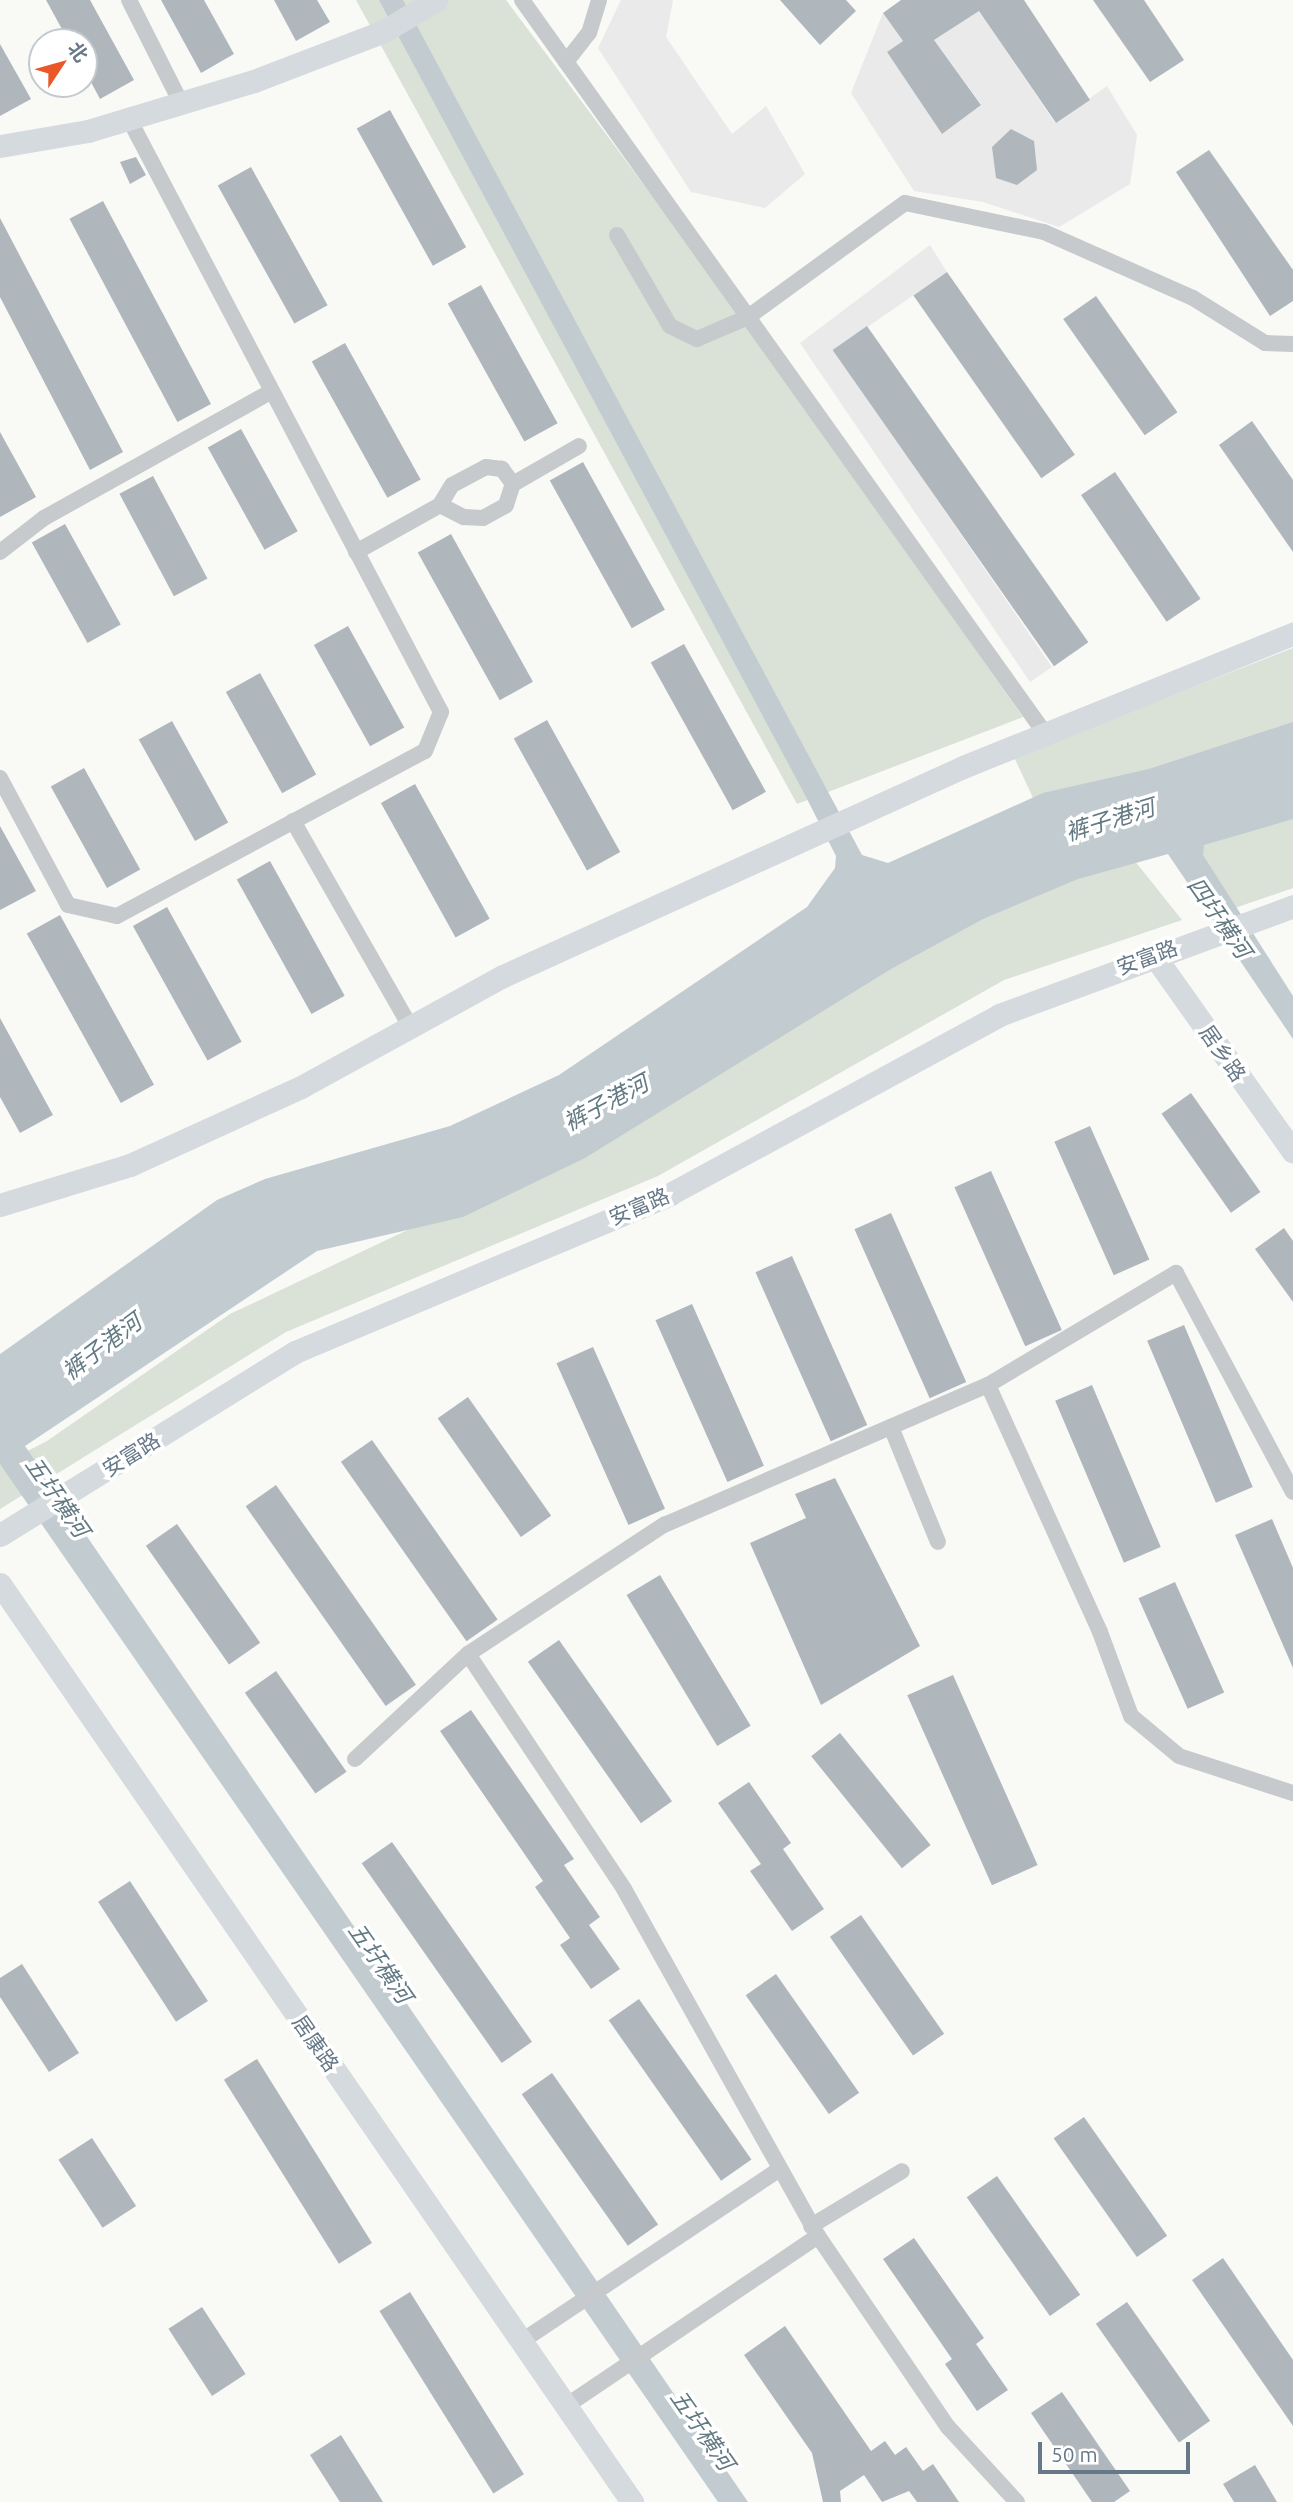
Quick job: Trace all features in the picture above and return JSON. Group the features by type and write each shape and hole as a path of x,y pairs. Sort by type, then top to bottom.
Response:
{"street":[{"path":"129,0 181,103"},
{"path":"522,0 1044,732"},
{"path":"566,62 589,33 598,0"},
{"path":"0,146 129,119 181,103 384,31 433,3"},
{"path":"0,778 68,905 117,916 425,751 441,712 270,392 129,119"},
{"path":"617,235 670,327 697,339 748,317 905,203 1044,232 1193,298 1265,343 1293,344"},
{"path":"0,552 44,518 270,392"},
{"path":"440,505 464,517 483,518 506,505 513,484 579,446"},
{"path":"356,552 440,505 452,485 486,467 502,470 513,484"},
{"path":"0,1205 130,1165 301,1087 503,976 1044,732 1293,634"},
{"path":"293,821 411,1028"},
{"name":"安富路","path":"0,1535 295,1352 670,1194 999,1014 1153,954 1293,906"},
{"name":"居乡路","path":"1153,954 1293,1152"},
{"path":"355,1759 468,1654 664,1525 988,1385 1176,1273 1293,1492"},
{"path":"988,1385 1100,1632 1131,1716 1179,1756 1293,1793"},
{"path":"891,1427 938,1542"},
{"name":"居康路","path":"0,1584 522,2341 623,2499"},
{"path":"468,1654 624,1889 747,2101 778,2170 814,2231 948,2427 1017,2502"},
{"path":"522,2341 778,2170"},
{"path":"566,2406 902,2171"}],"shaded area":[{"path":"356,0 506,0 729,299 1023,717 797,804"},
{"path":"621,0 673,0 666,37 732,134 766,106 805,174 765,208 691,192 598,48"},
{"path":"979,11 1055,123 1107,86 1137,135 1130,184 1059,227 983,202 914,191 851,93 883,13 903,41 887,52 942,134 981,104 934,40"},
{"path":"930,245 947,272 834,350 1052,667 1030,682 800,343"},
{"path":"1293,648 1293,738 1041,815 1014,757"},
{"path":"1293,790 1293,888 1223,912 1173,836"},
{"path":"1126,850 1182,920 1004,980 658,1176 286,1332 0,1509 0,1465 47,1441 230,1314 509,1182 895,940"}],"water":[{"path":"379,0 403,0 862,855 888,863 1043,793 1149,769 1293,722 1293,819 1204,845 1203,855 1293,996 1293,1039 1168,854 1078,879 983,919 891,969 585,1158 463,1217 317,1251 25,1446 748,2502 718,2502 0,1464 0,1354 217,1200 265,1179 450,1126 559,1075 807,907 835,868 836,856 804,793"}],"building":[{"path":"46,0 90,0 134,80 100,99 98,28 61,28"},
{"path":"161,0 204,0 234,54 201,73"},
{"path":"274,0 317,0 330,22 296,41"},
{"path":"780,0 846,0 856,11 820,45"},
{"path":"901,0 1024,0 1090,100 1056,123 979,11 934,40 981,105 942,134 887,52 903,41 883,13"},
{"path":"1093,0 1144,0 1184,60 1150,82"},
{"path":"0,44 28,98 31,99 0,116"},
{"path":"390,110 466,247 433,266 357,128"},
{"path":"1011,129 1034,141 1037,170 1017,185 996,178 992,147"},
{"path":"1209,150 1293,270 1293,301 1270,316 1176,172"},
{"path":"136,157 146,175 130,184 120,162"},
{"path":"251,167 328,305 294,324 218,185"},
{"path":"103,201 211,404 177,422 69,219"},
{"path":"0,218 123,452 90,470 0,297"},
{"path":"947,272 1075,455 1041,478 913,296"},
{"path":"481,285 558,423 524,442 448,303"},
{"path":"1096,296 1177,412 1145,435 1063,319"},
{"path":"867,326 1088,642 1054,666 833,350"},
{"path":"345,343 421,479 387,498 312,361"},
{"path":"1252,421 1293,480 1293,552 1219,445"},
{"path":"241,429 298,531 264,550 208,447"},
{"path":"0,432 36,497 0,517"},
{"path":"583,462 665,610 632,628 550,480"},
{"path":"1115,472 1201,599 1167,622 1081,495"},
{"path":"153,476 207,578 174,596 119,494"},
{"path":"65,524 121,625 88,643 32,542"},
{"path":"451,534 533,682 500,700 418,552"},
{"path":"348,626 404,727 370,746 314,645"},
{"path":"684,644 766,792 733,810 651,662"},
{"path":"260,673 316,774 282,793 226,692"},
{"path":"547,720 620,852 587,870 514,738"},
{"path":"172,721 228,822 195,841 139,739"},
{"path":"84,768 140,869 107,888 51,786"},
{"path":"415,784 490,919 456,938 381,803"},
{"path":"0,826 36,891 0,910"},
{"path":"270,861 345,996 311,1014 237,879"},
{"path":"167,907 242,1042 208,1061 133,926"},
{"path":"60,915 154,1085 121,1103 27,933"},
{"path":"0,1018 53,1115 20,1133 0,1097"},
{"path":"1191,1093 1260,1192 1231,1213 1162,1114"},
{"path":"1090,1126 1149,1259 1114,1275 1054,1142"},
{"path":"991,1171 1062,1330 1025,1346 954,1187"},
{"path":"891,1213 966,1382 930,1398 854,1229"},
{"path":"1284,1228 1293,1241 1293,1302 1255,1249"},
{"path":"792,1256 867,1425 831,1441 755,1272"},
{"path":"692,1304 764,1466 727,1482 655,1320"},
{"path":"1184,1325 1253,1487 1216,1503 1147,1341"},
{"path":"593,1347 665,1509 628,1525 556,1363"},
{"path":"1092,1385 1161,1547 1124,1563 1055,1401"},
{"path":"468,1397 551,1516 521,1537 438,1418"},
{"path":"372,1440 498,1619 466,1641 341,1462"},
{"path":"835,1478 920,1646 821,1705 750,1543 806,1518 795,1494"},
{"path":"276,1485 416,1685 386,1706 246,1506"},
{"path":"1272,1519 1293,1568 1293,1668 1235,1535"},
{"path":"177,1524 260,1643 229,1665 146,1546"},
{"path":"660,1575 751,1726 717,1746 627,1595"},
{"path":"1175,1582 1224,1693 1188,1709 1138,1598"},
{"path":"559,1640 672,1801 641,1823 528,1662"},
{"path":"276,1671 347,1772 315,1794 245,1693"},
{"path":"953,1675 1038,1865 992,1885 907,1695"},
{"path":"471,1710 574,1859 564,1865 600,1917 589,1925 620,1969 591,1989 560,1945 570,1938 535,1887 543,1881 440,1731"},
{"path":"840,1733 931,1845 902,1868 811,1756"},
{"path":"749,1782 791,1843 783,1849 824,1909 792,1931 750,1871 761,1864 718,1803"},
{"path":"392,1842 532,2042 502,2063 362,1863"},
{"path":"130,1881 208,2001 176,2022 98,1902"},
{"path":"861,1915 944,2034 913,2056 830,1937"},
{"path":"22,1964 79,2053 49,2072 0,1997 0,1978"},
{"path":"776,1974 859,2093 829,2114 746,1995"},
{"path":"639,1999 751,2160 721,2181 609,2020"},
{"path":"257,2059 372,2243 339,2264 224,2080"},
{"path":"552,2073 658,2225 628,2246 522,2094"},
{"path":"1084,2117 1167,2236 1137,2257 1054,2138"},
{"path":"92,2138 136,2206 103,2228 58,2160"},
{"path":"997,2176 1080,2295 1050,2316 967,2197"},
{"path":"914,2238 984,2338 976,2344 1008,2390 977,2411 945,2364 952,2359 883,2259"},
{"path":"1223,2258 1293,2360 1293,2426 1192,2280"},
{"path":"410,2292 524,2474 493,2493 379,2311"},
{"path":"1127,2302 1210,2421 1179,2443 1096,2324"},
{"path":"202,2307 246,2374 212,2396 168,2329"},
{"path":"785,2326 871,2451 885,2441 895,2455 906,2447 923,2471 933,2464 959,2502 917,2502 909,2491 882,2502 864,2475 840,2491 841,2502 823,2502 812,2453 744,2355"},
{"path":"1062,2392 1130,2491 1114,2502 1092,2502 1031,2413"},
{"path":"341,2435 383,2502 340,2502 310,2455"},
{"path":"1255,2465 1277,2502 1234,2502 1223,2484"}],"water label":[{"name":"裤子港河","path":"1110,820"},
{"name":"四圩横河","path":"1219,918"},
{"name":"裤子港河","path":"606,1103"},
{"name":"裤子港河","path":"102,1347"},
{"name":"五圩横河","path":"57,1497"},
{"name":"五圩横河","path":"380,1963"},
{"name":"五圩横河","path":"702,2430"}]}
